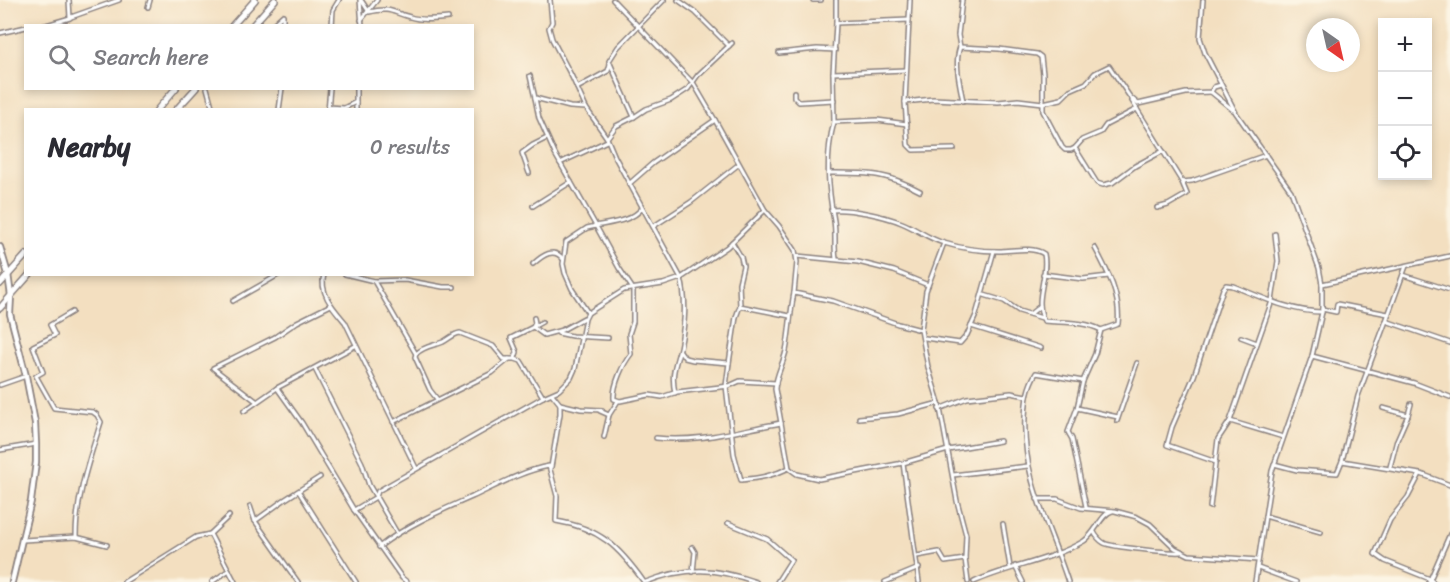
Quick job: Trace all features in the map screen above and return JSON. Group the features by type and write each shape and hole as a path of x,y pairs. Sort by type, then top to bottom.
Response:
{"highway":[{"path":"234,24 255,0"},
{"path":"254,24 275,0"},
{"path":"159,108 174,90"},
{"path":"178,108 194,90"},
{"path":"0,284 24,257"},
{"path":"0,308 28,276"}],"street":[{"path":"69,0 71,17"},
{"path":"49,24 119,0"},
{"path":"148,7 150,0"},
{"path":"332,24 333,10 337,0"},
{"path":"360,0 369,12"},
{"path":"360,0 362,24"},
{"path":"362,20 377,0"},
{"path":"550,0 552,22 549,28 552,39 586,108 607,140 681,278 686,304 672,376 675,393"},
{"path":"613,0 693,83 765,210 795,250 797,256 794,292 785,353 776,383 776,399 789,468 797,474 819,479 903,463 948,450 1000,441"},
{"path":"578,88 608,71 609,61 618,47 664,0"},
{"path":"560,163 607,140 616,126 646,109 671,100 688,88 730,45 695,12 678,0"},
{"path":"813,0 821,0"},
{"path":"836,0 833,73 834,122 828,144 828,195 834,221 836,259"},
{"path":"910,0 905,102 908,145 912,150 954,149"},
{"path":"962,0 958,53 963,101"},
{"path":"1203,0 1200,38 1204,53 1236,113 1283,178 1298,206 1319,268 1322,284 1322,311 1312,356 1274,464 1255,582"},
{"path":"369,12 383,9 410,17 448,18"},
{"path":"272,24 283,15 283,24"},
{"path":"836,23 909,20"},
{"path":"0,33 24,27"},
{"path":"960,47 999,49 1037,54 1041,57 1043,111 1065,150 1075,148 1082,140 1101,132 1106,125 1137,109"},
{"path":"779,53 817,49 834,50"},
{"path":"610,64 634,117"},
{"path":"905,102 933,99 1018,100 1043,103 1061,99 1070,90 1086,83 1095,74 1109,66 1164,151 1187,194 1168,205 1157,208"},
{"path":"833,73 906,70"},
{"path":"530,76 539,118 547,138 614,261 633,289 633,322 628,334 631,354 613,394 614,399 618,401"},
{"path":"1211,92 1214,87 1221,85"},
{"path":"208,90 212,108"},
{"path":"279,108 282,90"},
{"path":"328,108 330,90"},
{"path":"356,90 356,108"},
{"path":"794,92 794,97 799,102 834,100"},
{"path":"1130,97 1138,104 1186,93 1211,92 1236,113"},
{"path":"535,98 570,107 586,108"},
{"path":"347,108 356,102"},
{"path":"629,184 653,163 715,120"},
{"path":"834,122 877,120 907,124"},
{"path":"530,172 522,153 547,138"},
{"path":"1075,148 1098,183 1103,185 1112,183 1135,166 1164,151"},
{"path":"1182,182 1192,181 1266,154"},
{"path":"654,226 691,202 740,164"},
{"path":"829,173 874,173 899,180 920,191"},
{"path":"533,206 571,182"},
{"path":"354,510 376,497 378,491 416,468 559,390 571,378 587,315 568,283 563,259 566,242 587,228 630,217 642,208"},
{"path":"533,327 544,335 556,332 587,315 614,296 633,289 663,284 681,278 732,242 765,210"},
{"path":"831,210 871,213 902,223 944,243 994,251 1018,249 1040,252 1045,256 1039,297 1042,318"},
{"path":"1210,507 1218,439 1230,421 1272,301 1278,261 1275,234"},
{"path":"732,242 741,256 743,266 739,283 740,306 736,317 726,386 734,454 741,480 765,478 789,468"},
{"path":"944,243 928,285 921,330 928,367 939,403 966,535 965,559 968,582"},
{"path":"0,247 8,274 11,296 10,314 26,376 36,444 31,501 12,582"},
{"path":"984,295 1004,301 1019,311 1042,318 1044,321 1061,324 1076,323 1101,330 1119,324 1120,312 1115,291 1095,248"},
{"path":"925,338 960,343 971,326 994,251"},
{"path":"533,264 544,254 559,254 563,259"},
{"path":"797,256 836,259 894,271 928,285"},
{"path":"1322,284 1450,256"},
{"path":"1274,464 1297,470 1337,473 1358,396 1406,266"},
{"path":"1043,274 1083,279 1109,276"},
{"path":"1403,275 1450,290"},
{"path":"233,302 277,276"},
{"path":"324,276 322,282 331,305 345,322 416,468"},
{"path":"353,276 374,281 405,280 454,287"},
{"path":"374,281 416,354 426,382 437,399"},
{"path":"1216,462 1167,445 1226,285 1308,312 1336,312 1337,304 1388,314"},
{"path":"794,292 833,301 921,330"},
{"path":"256,401 213,368 275,337 297,322 331,305"},
{"path":"740,306 790,316"},
{"path":"1030,314 1040,306"},
{"path":"72,312 51,325 55,335 33,346 43,372 36,376 54,408 93,412 101,422 76,514 76,537"},
{"path":"533,327 534,318"},
{"path":"1386,321 1450,343"},
{"path":"515,358 517,352 511,338 542,322"},
{"path":"971,326 1041,348"},
{"path":"1086,507 1072,439 1068,432 1101,330"},
{"path":"556,332 572,336 608,338"},
{"path":"416,354 425,347 441,343 460,333 493,346 504,360 509,360"},
{"path":"1241,337 1257,343"},
{"path":"244,411 277,388 355,346"},
{"path":"679,349 685,358 729,363"},
{"path":"1312,356 1414,383 1450,397"},
{"path":"393,422 492,373 515,358"},
{"path":"515,358 526,367 543,397"},
{"path":"1077,408 1117,419 1137,363"},
{"path":"315,369 362,462 369,485 397,533"},
{"path":"1068,582 1048,531 1028,466 1025,429 1026,396 1036,373 1083,381"},
{"path":"0,385 26,376"},
{"path":"604,437 609,415 618,401 649,395 662,397 726,386 740,381 776,383"},
{"path":"277,388 302,423 354,510 379,547 407,582"},
{"path":"939,409 967,398 1011,393 1026,396"},
{"path":"552,394 560,404 600,411 609,415"},
{"path":"859,418 898,414 939,403"},
{"path":"560,404 551,468 557,496 556,521 579,526 606,539 625,555 645,582 663,575 713,570 742,580 756,582"},
{"path":"1390,467 1397,440 1411,404"},
{"path":"1383,408 1408,415"},
{"path":"390,414 402,417"},
{"path":"1230,421 1283,437"},
{"path":"656,438 677,440 732,433 781,423"},
{"path":"0,450 36,444"},
{"path":"1342,460 1390,467 1420,474 1450,485"},
{"path":"903,463 919,582"},
{"path":"379,547 397,533 530,470 549,466 551,468"},
{"path":"952,475 1028,466"},
{"path":"1420,474 1408,496 1390,520 1375,554 1385,561 1431,581 1450,534"},
{"path":"255,521 320,477"},
{"path":"299,492 356,582"},
{"path":"1037,499 1057,500 1070,505 1115,511 1137,518 1150,524 1183,552"},
{"path":"250,506 255,521 298,582"},
{"path":"974,582 1010,567 1036,561 1081,542 1094,532 1108,512 1115,511"},
{"path":"124,582 195,537 210,534 229,516"},
{"path":"1265,516 1321,532"},
{"path":"728,524 767,540 791,560 777,582"},
{"path":"1003,524 1010,567"},
{"path":"1094,532 1105,544 1155,549 1169,553 1183,552 1196,556 1258,560"},
{"path":"210,534 235,582"},
{"path":"23,540 76,537 107,545"},
{"path":"692,548 695,552 693,572"},
{"path":"916,556 939,552 945,562 965,559"},
{"path":"1015,566 1023,582"},
{"path":"1257,567 1296,582"},
{"path":"885,582 918,568"},
{"path":"212,582 229,570"}]}
